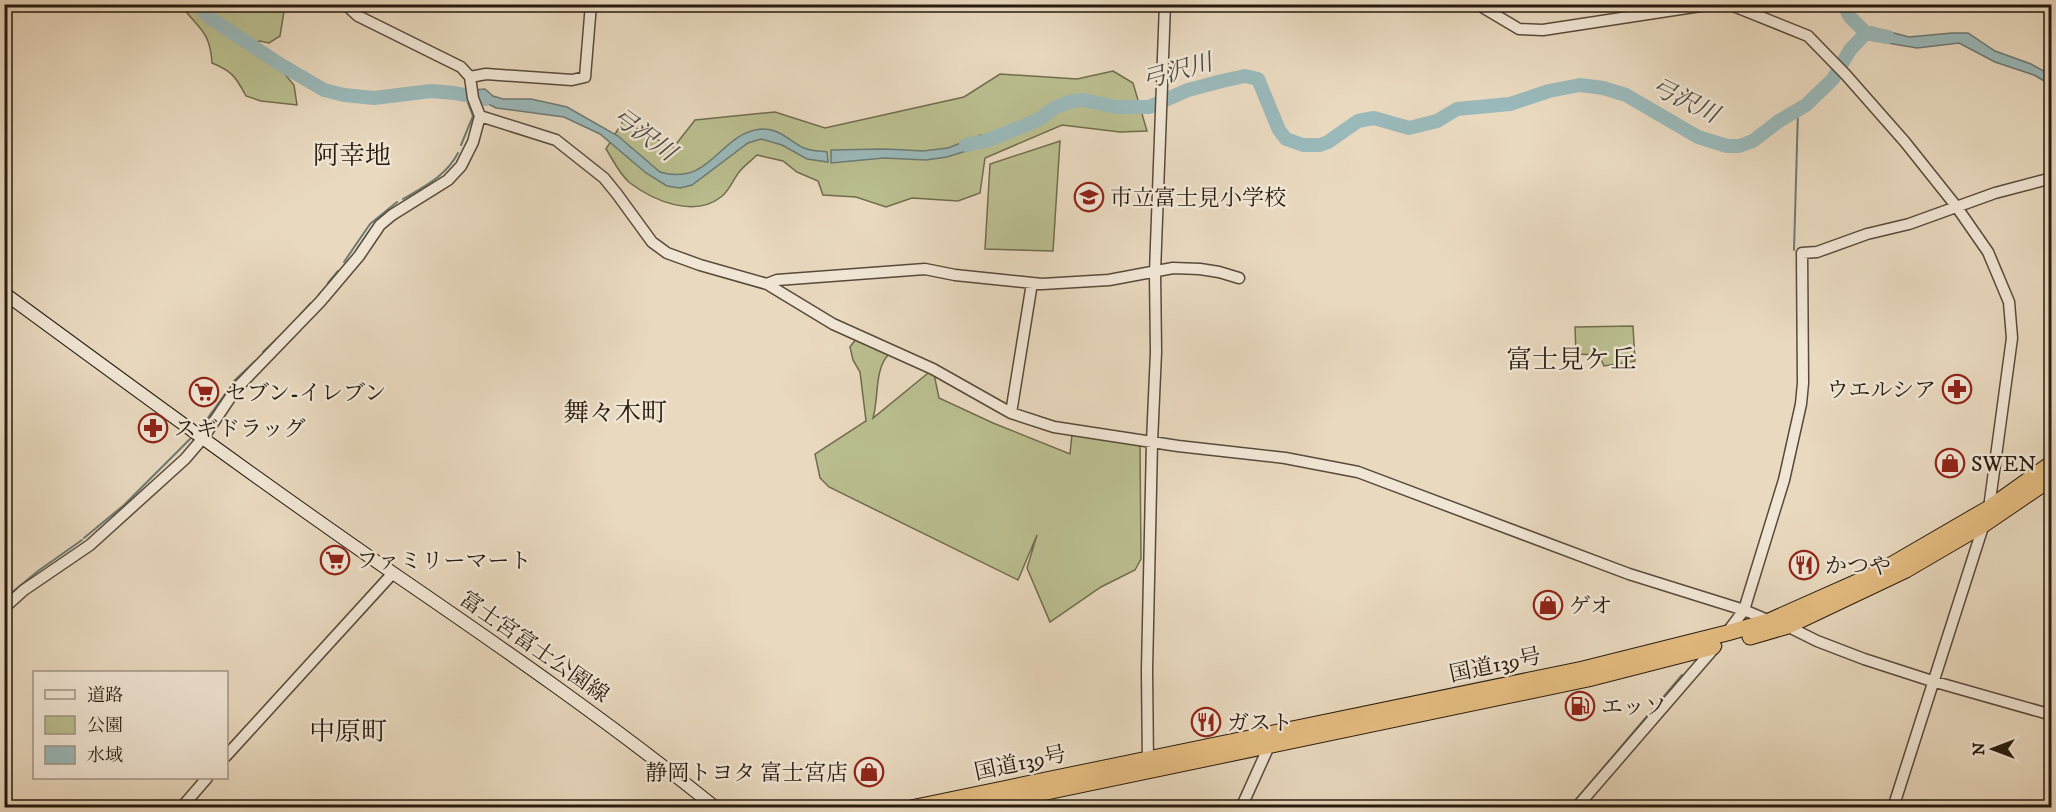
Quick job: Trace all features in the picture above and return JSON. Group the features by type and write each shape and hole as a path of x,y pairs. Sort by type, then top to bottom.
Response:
{"highway":[{"name":"国道139号","path":"970,807 1148,765 1583,669 1769,621 1877,573 1989,508 2052,463"},
{"name":"国道139号","path":"911,807 1269,746 1588,679 1788,626 1888,580 1983,525 2052,478"}],"main road":[{"name":"富士宮富士公園線","path":"4,293 203,438 607,723 716,807"}],"street":[{"path":"5,606 24,590 90,545 185,459 203,438 236,389 320,302 359,256 381,225 392,215 448,180 461,166 480,116 473,98 471,81 461,67 358,16 345,4"},
{"path":"471,81 486,74 572,80 585,77 591,4"},
{"path":"1148,765 1152,442 1156,351 1155,272 1164,4"},
{"path":"1477,4 1519,29 1543,30 1707,4 1731,5 1808,36 1923,162 1988,252 2006,291 2012,338 1989,508 1893,807"},
{"path":"480,116 556,140 603,178 652,242 667,253 767,284 833,324 933,369 1011,413 1054,428 1285,458 1358,472 1629,574 1788,626 1817,641 1932,681 2052,715"},
{"path":"1576,807 1716,646 1744,610 1784,480 1801,404 1803,383 1802,253 1817,252 1867,234 1909,224 1995,193 2052,177"},
{"path":"767,284 777,280 884,274 925,269 1032,284 1108,280 1173,268 1200,268 1239,278"},
{"path":"1011,413 1032,284"},
{"path":"228,754 393,573"},
{"path":"1241,807 1269,746"},
{"path":"181,807 205,779"}],"green space":[{"path":"181,5 285,5 280,36 269,43 260,41 243,47 272,59 294,85 297,105 261,101 246,96 233,75 212,63 206,36"},
{"path":"1113,71 1133,83 1147,131 1120,132 1062,125 985,158 980,193 958,201 912,198 886,207 856,197 823,195 818,181 797,172 783,161 757,155 740,171 721,197 710,203 687,207 662,201 630,183 620,172 606,149 623,121 673,148 695,120 775,112 825,128 964,97 1000,74 1077,79"},
{"path":"1060,141 1053,251 985,249 990,164"},
{"path":"1633,326 1635,361 1604,366 1599,355 1576,354 1575,327"},
{"path":"856,339 889,354 884,360 879,376 873,418 933,369 939,398 1070,454 1072,434 1140,445 1141,559 1135,570 1101,587 1050,622 1027,568 1037,535 1018,580 829,487 820,478 815,454 866,421 860,372 853,360 850,347"}],"water":[{"path":"1871,27 1909,37 1968,33 1995,51 2031,64 2051,75 2051,85 2034,75 1995,62 1959,43 1917,48 1869,40"},
{"path":"485,89 493,96 503,99 531,99 567,107 618,136 660,172 678,175 692,172 704,166 735,139 747,132 762,129 779,133 807,149 827,152 828,162 807,159 782,145 761,139 748,143 692,185 680,188 667,186 646,173 600,134 564,117 496,108 475,97 474,90"},
{"path":"981,135 982,146 947,157 926,160 884,158 831,163 831,150 923,151 948,148"}],"waterway":[{"name":"弓沢川","path":"197,4 210,18 324,90 374,98 431,91 485,99"},
{"path":"1843,4 1850,17 1866,33"},
{"name":"弓沢川","path":"966,145 986,141 1038,120 1056,107 1072,101 1083,100 1116,107 1149,107 1188,90 1245,76 1258,79 1279,130 1286,139 1303,145 1320,145 1328,142 1358,121 1374,118 1409,128 1437,121 1457,109 1510,104 1549,91 1580,85 1603,88 1626,95 1698,137 1727,146 1739,146 1753,141 1779,121 1806,105 1833,79 1850,50 1866,33 1888,37"},
{"path":"461,145 473,116 465,95"},
{"path":"1794,250 1798,110"},
{"path":"403,199 441,174 458,153"},
{"path":"344,262 370,224 397,202"},
{"path":"328,283 338,271"},
{"path":"300,315 311,303"},
{"path":"263,352 283,333"},
{"path":"234,381 255,361"},
{"path":"202,426 228,390"},
{"path":"84,538 124,505 193,436"},
{"path":"4,599 38,571 82,540"},
{"path":"1569,808 1682,675"}],"place":[{"name":"市立富士見小学校","path":"1089,197"},
{"name":"ウエルシア","path":"1957,389"},
{"name":"セブン-イレブン","path":"204,392"},
{"name":"スギドラッグ","path":"153,428"},
{"name":"SWEN","path":"1950,463"},
{"name":"ファミリーマート","path":"335,560"},
{"name":"かつや","path":"1804,565"},
{"name":"ゲオ","path":"1548,605"},
{"name":"エッソ","path":"1580,706"},
{"name":"ガスト","path":"1206,722"},
{"name":"静岡トヨタ 富士宮店","path":"869,772"}],"district":[{"name":"阿幸地","path":"352,155"},
{"name":"富士見ケ丘","path":"1571,359"},
{"name":"舞々木町","path":"615,412"},
{"name":"中原町","path":"348,731"}]}
